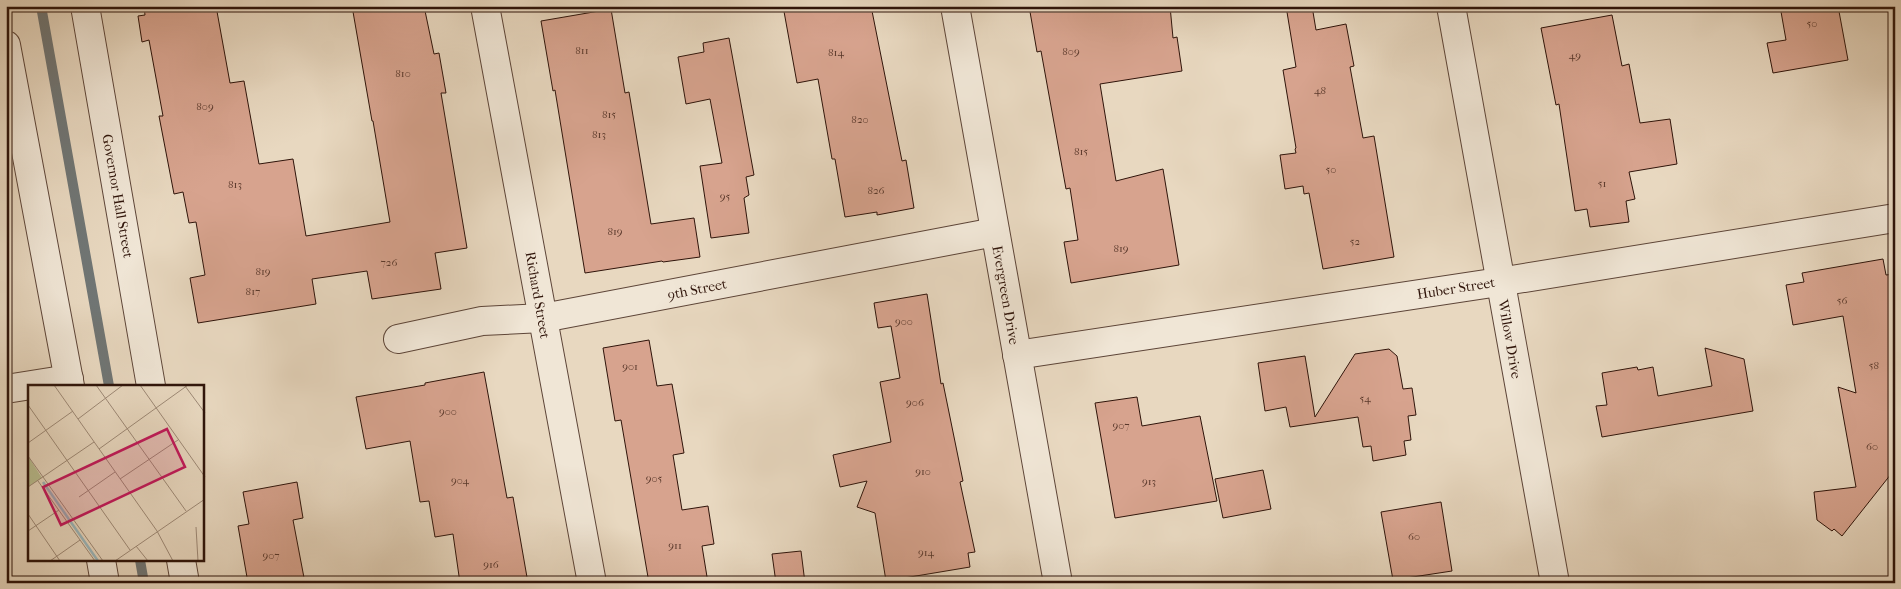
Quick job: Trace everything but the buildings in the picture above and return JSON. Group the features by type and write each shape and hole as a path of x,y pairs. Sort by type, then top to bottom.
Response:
{"street":[{"name":"Governor Hall Street","path":"85,6 151,385"},
{"name":"Richard Street","path":"485,6 592,583"},
{"name":"Evergreen Drive","path":"955,6 1058,583"},
{"name":"Willow Drive","path":"1451,6 1499,282 1555,583"},
{"path":"6,45 70,383 49,385"},
{"name":"Huber Street","path":"1017,355 1499,282 1895,218"},
{"name":"9th Street","path":"398,339 482,321 543,318 995,232"},
{"path":"6,389 28,387"},
{"path":"101,562 105,583"},
{"path":"181,562 185,583"}],"waterway":[{"path":"41,6 109,385"},
{"path":"140,562 144,583"}]}
